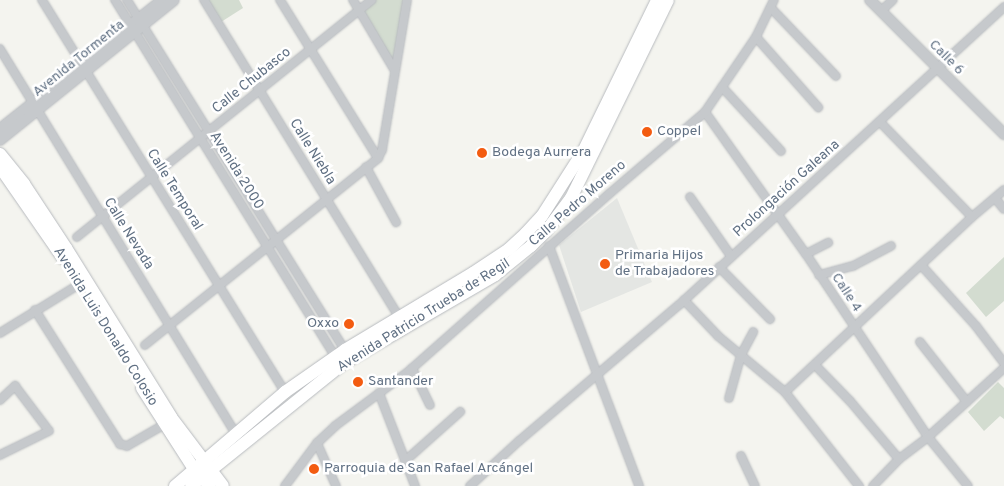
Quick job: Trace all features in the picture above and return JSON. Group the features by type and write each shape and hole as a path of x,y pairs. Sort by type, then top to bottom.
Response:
{"main road":[{"name":"Avenida Patricio Trueba de Regil","path":"204,472 235,432 285,392 340,353 509,249 542,216 590,140 657,0"},
{"name":"Avenida Patricio Trueba de Regil","path":"204,472 344,363 495,275 536,241 571,198 668,0"},
{"path":"0,154 24,184 83,282 132,356 204,472 223,486"},
{"name":"Avenida Luis Donaldo Colosio","path":"0,167 83,282 165,424 204,472"},
{"path":"175,486 204,472"},
{"path":"191,486 204,472"}],"street":[{"name":"Calle Temporal","path":"42,0 285,392"},
{"name":"Avenida 2000","path":"115,0 137,25 209,132 271,242"},
{"name":"Avenida 2000","path":"127,0 137,25 201,138 271,242 340,353"},
{"name":"Avenida Tormenta","path":"137,25 162,0"},
{"name":"Avenida Tormenta","path":"0,129 35,106 137,25 174,0"},
{"name":"Calle Niebla","path":"204,0 399,317"},
{"path":"280,0 378,158"},
{"path":"353,0 395,71"},
{"name":"Calle Chubasco","path":"78,237 372,0"},
{"path":"145,345 378,158 382,150 407,0"},
{"name":"Calle Pedro Moreno","path":"284,486 317,443 335,426 412,368 549,246 705,112 756,37 774,0"},
{"name":"Calle 6","path":"870,0 1004,134"},
{"path":"881,11 893,0"},
{"name":"Prolongación Galeana","path":"470,486 597,373 684,300 1004,7"},
{"path":"770,8 836,76"},
{"path":"756,37 818,107"},
{"name":"Calle Nevada","path":"0,49 235,432"},
{"path":"722,87 781,151"},
{"name":"Avenida Tormenta","path":"0,140 35,106"},
{"name":"Calle 4","path":"705,112 806,254 853,328 928,436 968,486"},
{"path":"880,122 972,217"},
{"path":"366,167 396,222"},
{"path":"785,392 972,217 1004,190"},
{"path":"690,197 731,256"},
{"path":"995,198 1004,208"},
{"path":"806,254 828,244"},
{"path":"549,246 639,486"},
{"path":"819,275 852,266 891,246"},
{"path":"922,265 976,326 1004,363"},
{"path":"719,267 770,319"},
{"path":"495,275 503,287"},
{"path":"0,333 83,282"},
{"path":"684,300 718,336 785,392 859,486"},
{"path":"35,310 120,444 127,446 165,424"},
{"path":"729,398 741,355 753,332"},
{"path":"920,342 967,402"},
{"path":"815,365 850,401 899,459"},
{"path":"412,368 430,404"},
{"path":"873,486 899,459 928,436 1004,368"},
{"path":"0,400 15,386 49,430 0,455"},
{"path":"379,393 415,486"},
{"path":"405,461 460,412"},
{"path":"317,443 336,486"},
{"path":"741,456 755,486"}],"shaded area":[{"path":"208,0 239,0 243,8 221,22"},
{"path":"372,0 405,0 396,68 359,10"},
{"name":"Primaria Hijos de Trabajadores","path":"617,198 652,282 581,312 559,245"},
{"path":"1004,257 1004,301 986,317 966,293"},
{"path":"998,382 1004,388 1004,419 1000,416 984,431 968,412"}],"place":[{"name":"Coppel","path":"647,132"},
{"name":"Bodega Aurrera","path":"482,153"},
{"name":"Primaria Hijos de Trabajadores","path":"605,264"},
{"name":"Oxxo","path":"349,324"},
{"name":"Santander","path":"358,382"},
{"name":"Parroquia de San Rafael Arcángel","path":"314,469"}]}
